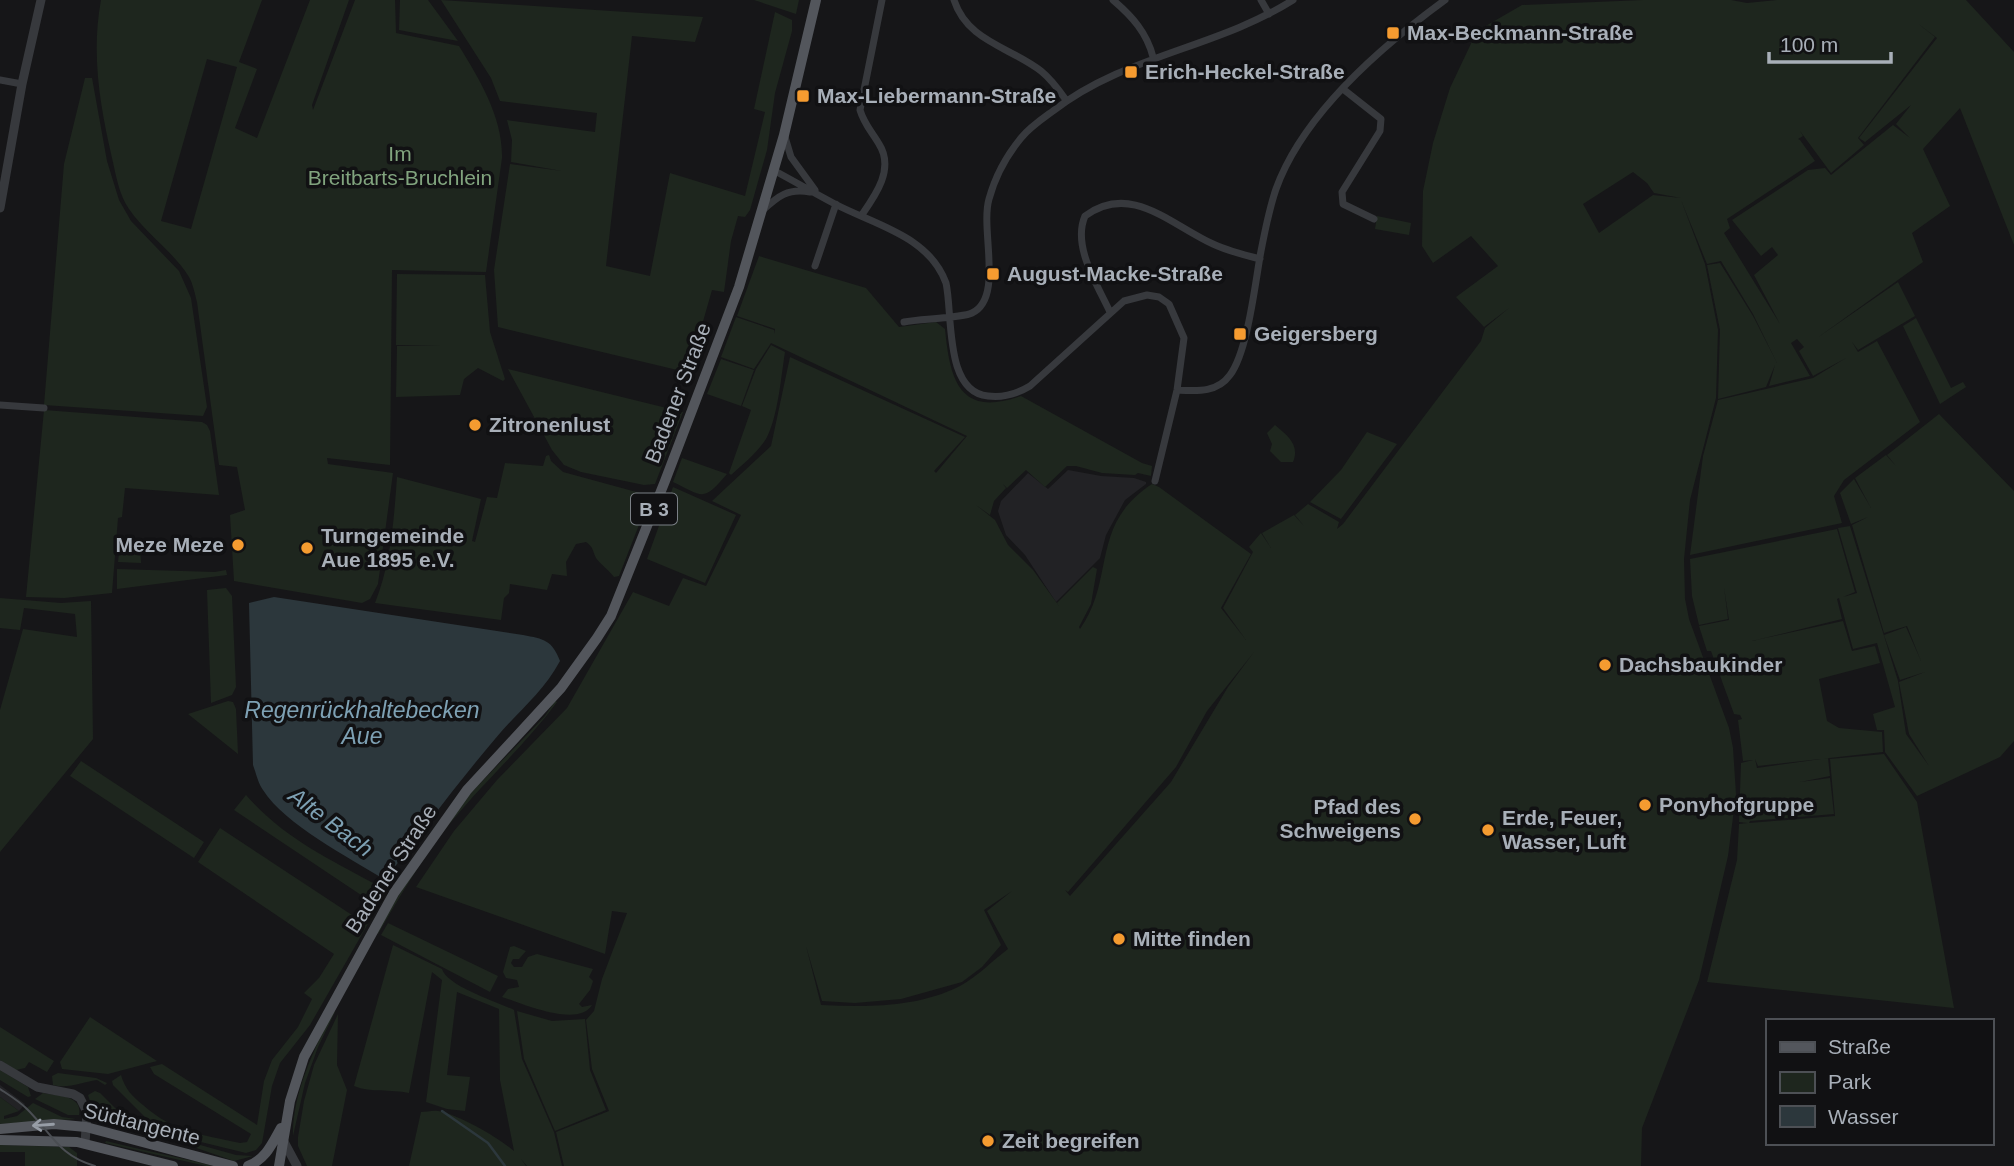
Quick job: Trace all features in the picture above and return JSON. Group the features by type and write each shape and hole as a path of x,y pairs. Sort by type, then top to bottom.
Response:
{"main road":[{"name":"Badener Straße","path":"279,1166 293,1086 304,1057 394,893 467,790 561,688 611,616 739,287 784,135 816,0"},
{"name":"Badener Straße","path":"247,1166 260,1159 271,1148 286,1119"},
{"name":"Südtangente","path":"0,1129 54,1124 86,1127 233,1166"},
{"name":"Südtangente","path":"0,1140 85,1144 173,1166"}],"street":[{"path":"0,208 22,84 41,0"},
{"path":"861,216 881,182 886,163 881,147 863,122 860,110 882,0"},
{"path":"954,0 958,12 969,27 1041,71 1066,100"},
{"path":"1113,0 1138,25 1153,57"},
{"path":"1261,0 1269,14"},
{"path":"904,322 972,313 985,302 989,293 986,244 988,205 1004,163 1022,137 1066,100 1110,75 1153,57 1209,40 1269,14 1293,0"},
{"path":"1177,390 1210,390 1222,384 1232,373 1245,335 1276,188 1289,161 1315,121 1380,53 1445,0"},
{"path":"0,80 22,84"},
{"path":"1343,89 1381,119 1380,131 1342,192 1343,204 1374,219"},
{"path":"784,135 796,167 817,193"},
{"path":"773,170 836,204 899,233 933,258 946,283 953,353 963,381 984,396 1001,397 1030,386 1124,301 1147,295 1159,297 1169,304 1184,338 1177,390 1155,481"},
{"path":"762,211 781,194 790,191 817,193"},
{"path":"1110,312 1091,271 1080,236 1084,216 1111,202 1155,211 1211,243 1260,259"},
{"path":"815,266 836,204"},
{"path":"0,405 44,408"},
{"path":"0,1065 37,1087 74,1094 80,1098 86,1109 85,1144"},
{"path":"283,1139 297,1166"}],"shaded area":[{"path":"1068,470 1134,478 1146,484 1125,500 1106,535 1100,558 1056,602 1025,555 1006,535 998,511 1001,501 1028,473 1048,489"},
{"path":"0,1085 25,1104 19,1111 0,1097"}],"green space":[{"name":"Im Breitbarts-Bruchlein","path":"101,0 262,0 239,62 257,69 235,128 257,138 310,0 349,0 312,105 313,110 355,0 395,0 396,33 459,46 489,100 499,128 502,158 486,272 392,270 390,465 327,458 328,464 393,473 378,584 370,599 362,603 234,581 230,515 245,510 237,467 219,465 194,289 183,268 136,218 120,191 101,99 97,60","holes":["207,59 237,67 191,229 161,221"]},
{"path":"400,0 428,0 458,41 399,30"},
{"path":"441,0 703,17 695,42 632,36 606,266 650,276 670,173 745,196 765,112 754,109 775,12 792,20 792,31 775,93 767,150 750,210 745,217 738,216 731,241 724,292 712,290 698,339 705,341 694,374 498,327 494,270 510,164 562,171 511,162 512,140 507,120 595,132 597,113 500,101 491,78"},
{"path":"754,0 799,0 796,14"},
{"path":"1643,0 1731,0 1747,3 1777,0 1966,0 2014,52 2014,245 1960,108 1923,149 1950,206 1912,233 1923,262 1817,338 1898,282 1915,316 1858,350 1852,342 1858,352 1877,341 1920,422 1844,480 1834,496 1842,523 1690,555 1703,456 1718,400 1813,378 1846,358 1813,376 1799,351 1804,347 1797,339 1791,343 1810,376 1769,386 1775,365 1766,387 1718,399 1720,330 1707,265 1720,263 1753,316 1777,363 1753,314 1721,261 1707,264 1681,200 1705,264 1718,330 1716,398 1690,500 1684,559 1685,599 1689,619 1729,728 1736,794 1728,856 1699,980 1642,1128 1641,1166 564,1166 556,1132 609,1111 592,1069 586,1020 594,1011 602,979 627,913 612,911 605,954 416,887 454,831 497,780 567,708 633,592 669,606 683,578 706,586 741,515 712,501 771,446 790,357 965,437 934,471 936,473 967,436 771,343 754,369 721,357 736,317 774,330 774,334 775,329 737,316 759,256 866,288 899,327 936,322 945,329 955,378 971,398 984,402 1000,402 1021,396 1152,466 1151,476 1138,473 1102,473 1067,466 1045,487 1026,470 1007,488 1003,484 1006,488 994,501 990,515 976,505 995,520 1008,545 1033,570 1059,606 1057,603 1093,567 1097,569 1091,604 1080,629 1098,591 1111,535 1119,517 1132,500 1152,484 1251,554 1221,608 1246,640 1223,608 1253,552 1249,547 1261,533 1271,548 1262,533 1294,515 1304,526 1295,515 1308,504 1339,522 1337,529 1343,524 1481,341 1485,328 1509,308 1484,327 1456,297 1498,266 1471,236 1433,263 1422,246 1423,191 1433,143 1450,88 1477,31 1522,5","holes":["1917,23 1937,38 1859,138 1865,142 1911,105 1896,124 1910,138 1893,125 1831,175 1825,168 1808,170 1732,220 1761,256 1772,247 1778,255 1754,275 1780,324 1724,233 1730,228 1727,219 1815,161 1798,139 1803,136 1800,131 1831,173 1864,145 1858,138 1935,37","1633,172 1647,183 1654,193 1681,198 1653,195 1599,233 1583,204","1254,652 1228,687 1171,782 1070,896 1065,890 1068,892 1176,767 1207,711","1012,891 987,911 1008,949 960,986 926,999 909,1002 874,1006 821,1005 806,946 822,1001 855,1003 901,999 962,982 982,967 1001,945 984,910"]},
{"path":"85,78 92,78 107,161 119,200 131,221 179,271 191,298 207,407 203,416 44,405 64,164"},
{"path":"1377,216 1411,223 1409,235 1375,229"},
{"path":"397,274 485,275 490,332 505,379 503,381 478,368 464,379 460,395 396,397 397,346 440,346 396,345"},
{"path":"1916,318 1951,388 1963,382 1966,387 1940,404 1903,326"},
{"path":"771,345 785,352 770,430 750,458 731,475 729,473 751,410 742,406 756,369"},
{"path":"721,359 754,370 741,406 707,394"},
{"path":"508,369 683,412 655,484 644,485 581,472 564,465 552,450"},
{"path":"44,410 202,422 210,431 219,495 125,488 122,517 118,518 112,593 64,598 26,597"},
{"path":"1939,414 2014,491 2014,741 2000,757 1917,796 1885,752 1884,730 1877,730 1873,714 1895,707 1877,643 1853,649 1839,598 1837,599 1842,619 1752,641 1843,621 1852,651 1875,646 1880,663 1819,679 1827,721 1839,728 1882,732 1883,752 1828,758 1830,776 1800,782 1830,778 1834,814 1749,823 1835,816 1830,759 1884,754 1917,802 1954,1008 1707,982 1737,860 1739,824 1748,823 1739,822 1741,763 1753,760 1743,761 1738,720 1742,719 1740,715 1734,714 1699,626 1729,620 1724,587 1728,619 1699,625 1692,596 1690,559 1837,529 1855,592 1843,597 1857,593 1838,528 1850,526 1898,681 1906,734 1929,766 1909,734 1899,682 1925,672 1900,680 1884,635 1906,627 1921,661 1907,626 1884,633 1852,525 1868,517 1851,524 1840,493 1854,479 1871,508 1855,478 1886,455 1896,466 1887,455","holes":["1755,759 1758,766 1822,759 1757,768"]},
{"path":"1275,425 1294,446 1293,462 1281,462 1270,451 1272,444 1267,433"},
{"path":"1367,432 1397,444 1341,519 1310,502 1341,470"},
{"path":"549,455 551,461 563,472 640,493 648,502 619,576 614,577 600,563 586,542 576,544 566,562 567,576 552,574 547,590 510,584 509,593 504,598 501,620 375,603 388,557 397,477 481,499 472,541 475,542 487,497 497,498 505,463 543,466 546,456"},
{"path":"682,458 727,474 708,493 697,493 673,482"},
{"path":"673,487 736,515 705,583 647,559"},
{"path":"120,545 140,547 141,563 118,562"},
{"path":"117,569 215,572 226,570 227,575 117,589"},
{"path":"226,588 232,596 236,687 232,695 211,703 207,590"},
{"path":"0,598 61,603 91,601 93,739 0,852 0,710 23,629 77,637 75,614 24,608 20,630 0,628"},
{"path":"228,701 233,702 236,709 238,754 188,714"},
{"path":"555,701 557,702 530,735 444,831 378,934 376,932 404,887 468,796 545,716"},
{"path":"81,761 204,842 194,858 70,776"},
{"path":"246,795 291,835 375,884 385,894 310,1025 280,1063 272,1086 262,1143 256,1150 246,1153 160,1132 112,1081 121,1075 135,1098 177,1127 240,1143 247,1142 251,1134 154,1074 150,1067 162,1064 257,1125 264,1081 272,1060 298,1027 312,999 304,993 319,978 334,954 198,862 220,828 355,917 367,899 234,810"},
{"path":"388,923 498,976 490,992 381,935"},
{"path":"393,945 442,969 462,987 514,1010 522,1059 554,1132 562,1166 527,1166 521,1159 526,1166 409,1166 421,1112 438,1111 457,1117 514,1151 500,1080 499,1009 457,992 447,1075 470,1077 465,1111 426,1102 442,980 432,972 409,1093 354,1086"},
{"path":"510,947 526,951 519,959 513,959 511,963 514,967 522,967 528,957 537,954 593,969 589,977 593,981 590,990 579,1004 582,1007 592,1005 585,1012 563,1014 536,1009 502,997 508,989 519,987 517,980 506,978 503,972"},
{"path":"517,1011 552,1021 585,1019 590,1070 606,1110 555,1131 524,1059"},
{"path":"332,1012 335,1012 305,1083 293,1136 300,1088"},
{"path":"338,1014 337,1065 347,1090 332,1166 307,1166 298,1146 304,1101 314,1065"},
{"path":"90,1017 157,1061 108,1074 62,1069 60,1062"},
{"path":"0,1027 54,1061 47,1072 29,1062 25,1068 16,1070 0,1060"},
{"path":"0,1070 28,1087 31,1096 28,1097 0,1080"},
{"path":"58,1073 96,1078 107,1083 105,1085 97,1080 70,1086 53,1085 52,1076"},
{"path":"95,1091 129,1122 101,1112 94,1113 88,1095"},
{"path":"43,1093 73,1100 79,1108 79,1115 68,1115 35,1099"},
{"path":"0,1097 19,1111 4,1116 4,1119 17,1116 33,1103 62,1117 76,1119 0,1124"},
{"path":"106,1141 214,1166 105,1143"},
{"path":"186,1141 236,1155 253,1156 234,1161 185,1144"},
{"path":"0,1145 69,1147 77,1153 77,1166 25,1166 25,1152 0,1152"}],"water":[{"name":"Regenrückhaltebecken Aue","path":"274,597 537,638 550,645 560,661 538,692 466,774 385,880 336,851 286,816 258,781 253,765 249,603"}],"waterway":[{"path":"442,1111 488,1143 505,1166"}],"tram line":[{"path":"0,1089 27,1109 64,1150 95,1166"}],"place":[{"name":"Max-Beckmann-Straße","path":"1393,33"},
{"name":"Erich-Heckel-Straße","path":"1131,72"},
{"name":"Max-Liebermann-Straße","path":"803,96"},
{"name":"August-Macke-Straße","path":"993,274"},
{"name":"Geigersberg","path":"1240,334"},
{"name":"Zitronenlust","path":"475,425"},
{"name":"Meze Meze","path":"238,545"},
{"name":"Turngemeinde Aue 1895 e.V.","path":"307,548"},
{"name":"Dachsbaukinder","path":"1605,665"},
{"name":"Ponyhofgruppe","path":"1645,805"},
{"name":"Pfad des Schweigens","path":"1415,819"},
{"name":"Erde, Feuer, Wasser, Luft","path":"1488,830"},
{"name":"Mitte finden","path":"1119,939"},
{"name":"Zeit begreifen","path":"988,1141"}],"water label":[{"name":"Alte Bach","path":"331,822"}]}
